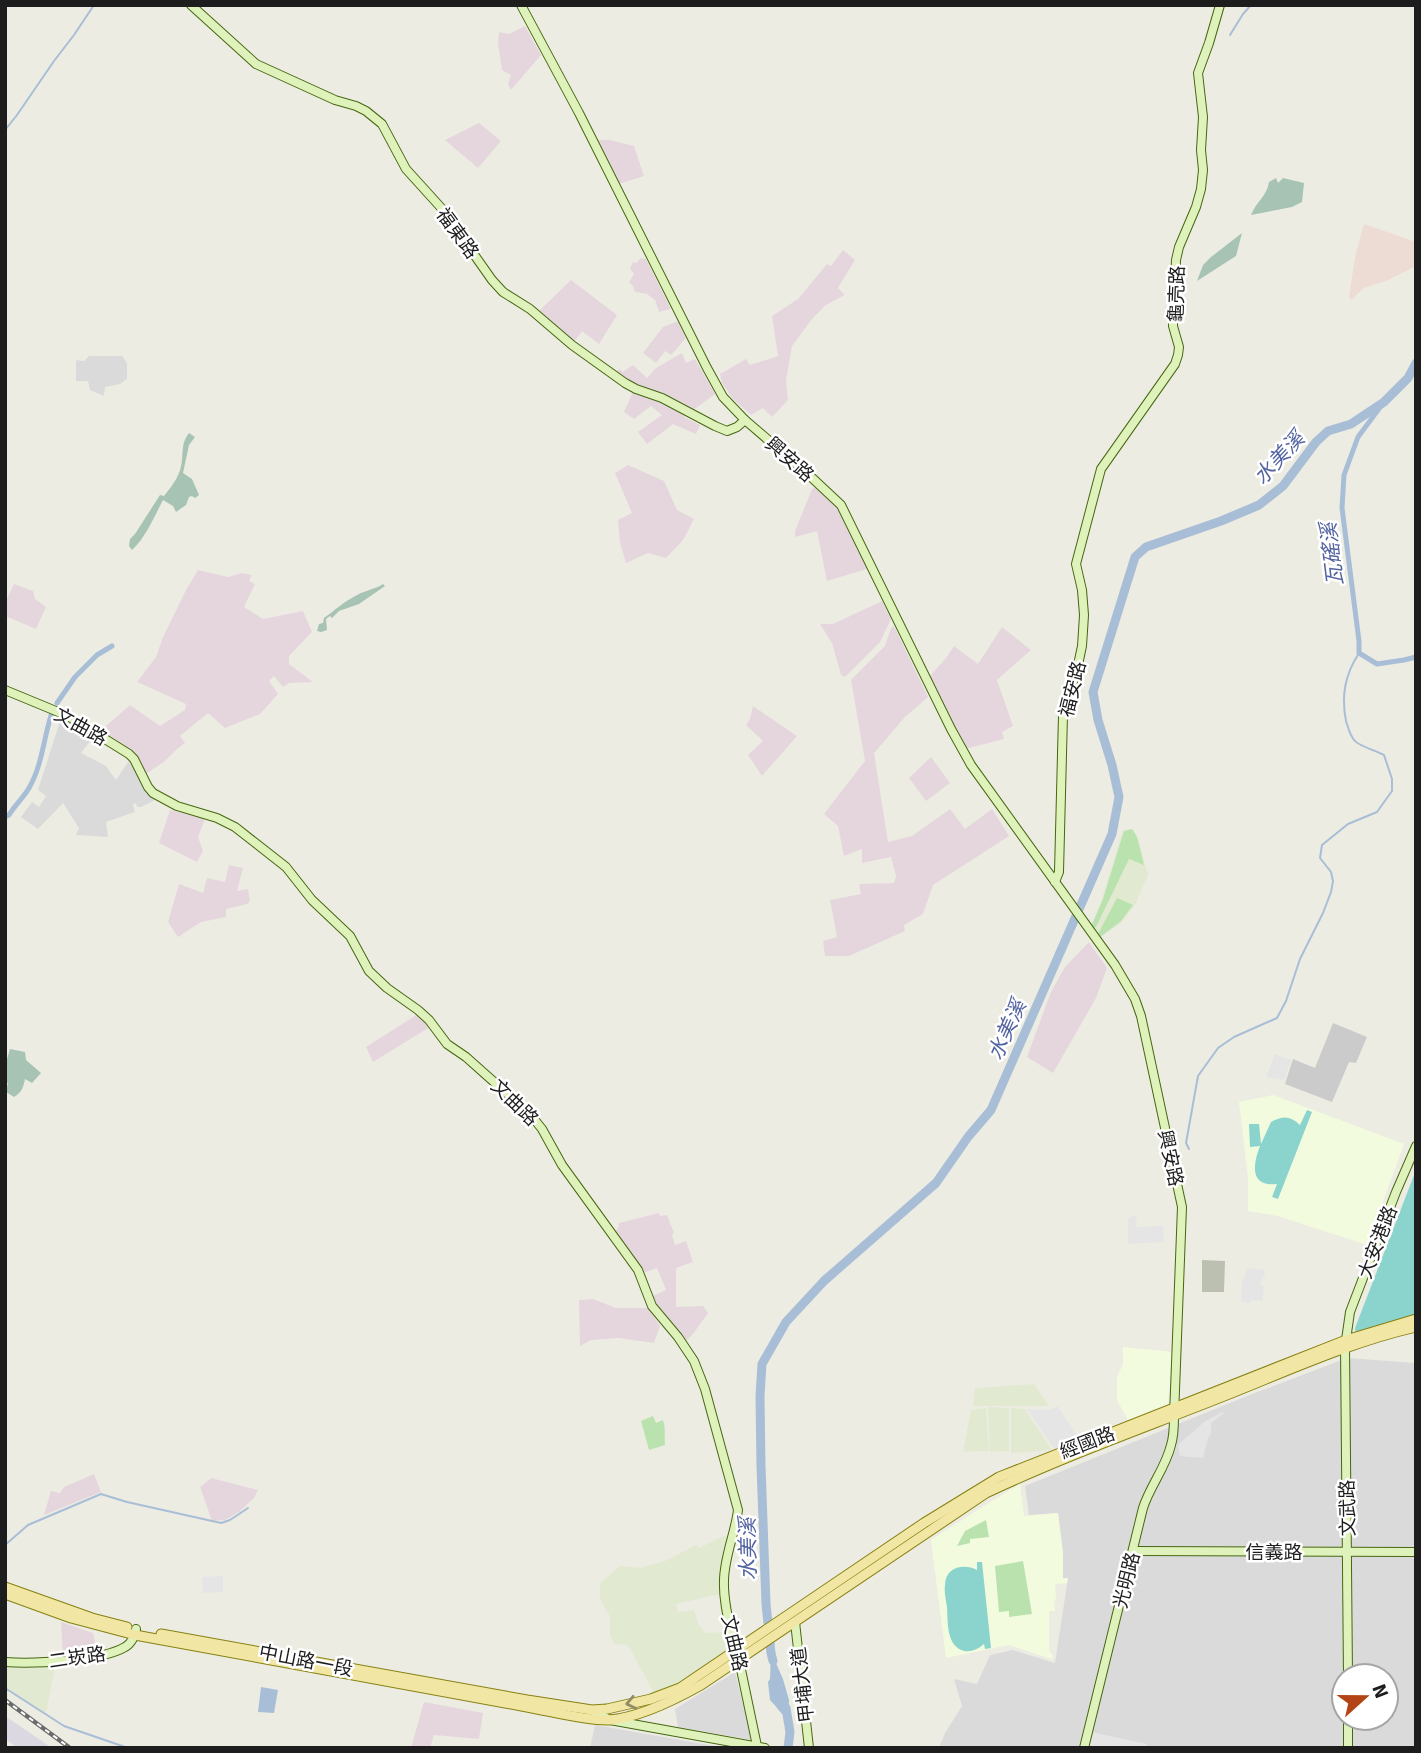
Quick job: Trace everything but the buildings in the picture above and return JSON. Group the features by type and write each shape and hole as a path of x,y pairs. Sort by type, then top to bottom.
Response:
{"main road":[{"name":"經國路","path":"737,1656 986,1493 1174,1412 1345,1344 1416,1319"},
{"name":"經國路","path":"1345,1344 1416,1327"},
{"name":"中山路一段","path":"5,1587 136,1632 592,1710"},
{"name":"中山路一段","path":"5,1594 71,1618 136,1632 527,1707 610,1720"},
{"path":"592,1710 667,1695 737,1656"},
{"path":"610,1720 669,1702 701,1685 737,1656"}],"street":[{"name":"福東路","path":"191,5 256,64 335,100 356,106 378,120 406,169 458,228 492,280 508,296 537,314 592,361 636,389 662,398 727,431 745,420"},
{"name":"興安路","path":"521,5 723,397 745,420 841,505 971,765 1086,925 1135,999 1141,1016 1182,1207 1174,1412"},
{"name":"龜壳路","path":"1076,564 1101,469 1175,364 1178,355 1174,326 1176,260 1196,206 1202,179 1203,117 1198,73 1220,5"},
{"name":"福安路","path":"1055,881 1059,872 1063,715 1083,646 1082,590 1076,564"},
{"name":"文曲路","path":"5,690 68,716 118,747 134,759 153,793 177,806 217,818 235,827 286,867 312,900 350,936 369,971 429,1020 447,1044 466,1057 524,1108 542,1129 562,1166 638,1270 652,1306 678,1337 699,1371 738,1510 723,1581 737,1656 761,1747"},
{"path":"1049,873 1059,858"},
{"name":"大安港路","path":"1345,1344 1350,1312 1416,1146"},
{"name":"文武路","path":"1345,1344 1348,1662"},
{"name":"光明路","path":"1084,1748 1145,1502 1171,1444 1174,1412"},
{"name":"信義路","path":"1133,1551 1416,1552"},
{"name":"甲埔大道","path":"789,1622 809,1748"},
{"name":"二崁路","path":"5,1662 26,1663 102,1656 127,1647 136,1632"},
{"name":"中山路一段","path":"592,1710 610,1720 761,1747"}],"shaded area":[{"path":"525,26 541,55 511,90 508,84 511,75 502,70 499,32 509,34"},
{"path":"479,123 501,141 478,168 445,140"},
{"path":"597,140 634,146 644,176 619,184"},
{"path":"1276,178 1278,183 1283,178 1304,183 1302,202 1292,207 1251,215 1269,182"},
{"path":"1364,224 1416,242 1416,266 1386,281 1364,288 1351,300 1349,297 1355,257"},
{"path":"1242,233 1236,256 1197,281 1203,265"},
{"path":"843,250 855,260 838,288 845,295 826,305 792,346 786,380 788,400 772,417 763,408 751,415 733,399 722,383 720,374 746,359 750,365 778,356 772,316 798,299 827,264 831,266"},
{"path":"641,258 646,259 671,309 659,312 655,300 647,294 635,292 629,282 634,274 630,268 633,262 636,263"},
{"path":"571,280 617,315 599,344 582,331 573,343 539,311"},
{"path":"678,321 686,338 671,355 665,351 656,363 643,353 663,327"},
{"path":"682,353 686,363 695,359 715,394 684,417 700,425 696,434 673,424 647,444 638,432 662,415 651,406 634,419 624,412 636,385 614,373 620,369 623,372 633,365 647,378 656,368"},
{"path":"89,356 122,356 127,363 127,379 120,384 105,387 104,396 90,390 88,381 76,381 76,360 84,361"},
{"path":"189,433 195,437 189,445 183,473 192,479 199,495 195,498 189,497 186,505 176,512 173,506 163,500 146,533 132,550 129,546 130,539 160,495 164,496 178,475 184,443"},
{"path":"628,465 664,481 677,510 694,519 683,540 666,558 648,553 626,563 620,543 618,520 632,513 615,473"},
{"path":"819,486 841,508 870,568 827,581 817,531 795,537 812,489"},
{"path":"198,570 228,577 242,573 252,575 249,581 255,584 244,607 263,619 303,611 312,632 289,656 289,664 313,682 289,683 283,687 274,676 269,681 278,694 260,714 225,728 208,713 180,736 185,743 146,774 140,764 99,732 130,705 160,726 185,710 186,704 137,682 156,657 163,637"},
{"path":"14,584 33,591 35,599 46,607 36,629 5,616 5,603"},
{"path":"383,584 385,586 359,604 326,619 327,630 317,631 324,618 344,603"},
{"path":"882,601 891,619 880,642 845,677 841,675 832,643 820,624 833,624"},
{"path":"894,626 928,697 905,717 874,753 888,842 912,836 950,809 965,829 992,809 1009,836 933,885 923,914 904,925 905,931 849,956 825,956 823,941 837,937 830,900 861,894 859,884 894,883 896,876 891,857 862,863 862,849 844,856 838,826 824,814 865,761 851,680 885,646"},
{"path":"1002,627 1031,650 997,680 1013,726 1002,732 1004,739 965,749 929,677 954,646 978,664"},
{"path":"753,706 797,736 762,776 748,755 763,741 746,725"},
{"path":"62,715 94,736 81,753 106,766 116,780 130,759 157,799 141,807 133,804 135,812 106,822 108,837 76,835 79,828 63,803 38,829 21,817 32,802 39,807 46,796 38,790"},
{"path":"931,757 950,783 926,801 909,778"},
{"path":"170,810 205,819 198,837 203,851 197,862 159,843"},
{"path":"1133,829 1148,875 1136,903 1122,922 1100,938 1091,926 1123,830"},
{"path":"229,865 243,868 237,891 248,889 250,901 226,909 226,917 201,922 178,937 168,922 179,884 203,893 207,878 225,882"},
{"path":"1089,942 1107,968 1096,998 1053,1073 1027,1057 1051,992 1065,967"},
{"path":"418,1014 430,1027 373,1062 366,1047"},
{"path":"1333,1023 1367,1037 1356,1063 1349,1062 1332,1102 1285,1084 1293,1059 1315,1068"},
{"path":"10,1049 25,1052 26,1060 41,1073 32,1083 25,1079 22,1090 14,1097 6,1092 8,1083 5,1082 5,1066"},
{"path":"1275,1054 1291,1060 1284,1080 1266,1077"},
{"path":"1273,1095 1404,1144 1367,1245 1278,1216 1248,1211 1248,1177 1239,1102"},
{"path":"1307,1110 1312,1112 1278,1199 1272,1197 1277,1184 1262,1182 1255,1173 1260,1146 1250,1147 1249,1124 1259,1124 1261,1144 1271,1122 1287,1118 1300,1125"},
{"path":"1416,1170 1416,1315 1356,1334 1355,1328"},
{"path":"659,1213 660,1216 667,1215 674,1233 672,1235 675,1245 686,1241 693,1262 676,1268 676,1307 703,1306 708,1313 684,1343 653,1296 666,1290 657,1268 643,1273 615,1231 619,1223"},
{"path":"1136,1215 1137,1227 1163,1226 1164,1242 1128,1244 1128,1220"},
{"path":"1202,1260 1225,1261 1224,1292 1202,1292"},
{"path":"1248,1268 1264,1270 1262,1301 1241,1302 1242,1282"},
{"path":"593,1299 616,1308 648,1308 660,1326 654,1343 619,1338 591,1340 580,1346 579,1300"},
{"path":"1123,1347 1173,1352 1168,1405 1128,1420 1117,1400 1117,1377 1123,1364"},
{"path":"1347,1358 1416,1363 1416,1748 939,1748 962,1706 954,1679 977,1684 990,1655 1013,1650 1055,1663 1068,1578 1063,1578 1058,1513 1029,1515 1025,1486"},
{"path":"1034,1384 1049,1406 973,1406 975,1388"},
{"path":"1057,1406 1081,1441 1056,1451 1027,1409 1051,1410"},
{"path":"988,1407 1009,1408 1009,1451 990,1452"},
{"path":"986,1408 989,1451 963,1452 971,1410"},
{"path":"1011,1408 1025,1409 1052,1450 1011,1453"},
{"path":"1224,1413 1211,1423 1211,1434 1203,1458 1180,1456 1178,1445 1204,1422"},
{"path":"94,1474 101,1492 44,1515 51,1491 60,1493 64,1487"},
{"path":"211,1478 258,1490 254,1498 239,1512 225,1520 212,1521 200,1487"},
{"path":"1020,1484 1024,1516 1058,1513 1063,1578 1068,1578 1067,1583 1055,1584 1055,1611 1049,1611 1049,1651 1052,1659 1009,1645 946,1658 931,1540"},
{"path":"730,1536 720,1594 676,1604 678,1612 694,1610 705,1633 726,1632 729,1649 673,1687 654,1693 628,1645 614,1644 610,1636 610,1617 600,1598 600,1583 620,1566 640,1568 665,1561 696,1545 699,1548 721,1537"},
{"path":"977,1562 982,1562 991,1648 985,1649 984,1644 975,1650 964,1651 954,1644 949,1633 946,1579 956,1568 977,1570"},
{"path":"223,1576 223,1592 203,1593 202,1577"},
{"path":"61,1622 93,1633 97,1652 63,1656"},
{"path":"771,1652 789,1700 788,1720 770,1700 768,1682"},
{"path":"55,1666 46,1714 5,1687 5,1667"},
{"path":"735,1672 752,1740 678,1727 675,1709"},
{"path":"261,1687 278,1690 274,1713 258,1712"},
{"path":"424,1702 483,1713 479,1739 434,1735 430,1748 411,1748"},
{"path":"5,1716 52,1748 18,1748 5,1739"},
{"path":"595,1725 726,1748 590,1748"},
{"path":"1091,1732 1147,1744 1146,1748 1101,1748 1088,1745"}],"green space":[{"path":"1132,829 1137,837 1144,865 1129,859 1096,927 1093,928 1091,927 1103,899 1124,831"},
{"path":"1117,898 1133,905 1121,921 1100,937 1098,934"},
{"path":"653,1416 656,1423 663,1420 665,1445 649,1450 641,1421"},
{"path":"986,1520 989,1537 970,1539 970,1543 957,1546 965,1531"},
{"path":"1023,1561 1032,1614 1009,1617 1009,1611 999,1612 995,1566"}],"waterway":[{"path":"5,130 94,5"},
{"path":"1230,35 1251,5"},
{"name":"水美溪","path":"773,1661 766,1604 761,1466 762,1364 786,1322 824,1281 936,1183 968,1137 991,1110 1112,834 1119,797 1093,692 1135,557 1146,547 1259,505 1283,486 1316,442 1328,431 1351,424 1384,402 1408,378 1416,363"},
{"name":"瓦磘溪","path":"1384,402 1358,437 1344,475 1342,508 1359,653 1377,664 1416,657"},
{"path":"57,703 75,677 97,655 112,646"},
{"path":"1189,1149 1186,1143 1198,1076 1218,1048 1234,1037 1277,1018 1286,1001 1300,959 1331,892 1331,872 1320,858 1322,845 1348,824 1377,812 1392,791 1392,779 1384,755 1355,741 1346,721 1345,686 1359,653"},
{"path":"5,817 25,795 34,779 53,709"},
{"path":"5,1545 28,1525 101,1494 221,1523 248,1508"},
{"path":"5,1688 64,1726 128,1748"},
{"name":"水美溪","path":"786,1708 790,1732 788,1748"}],"railway":[{"path":"5,1700 70,1748"}]}
